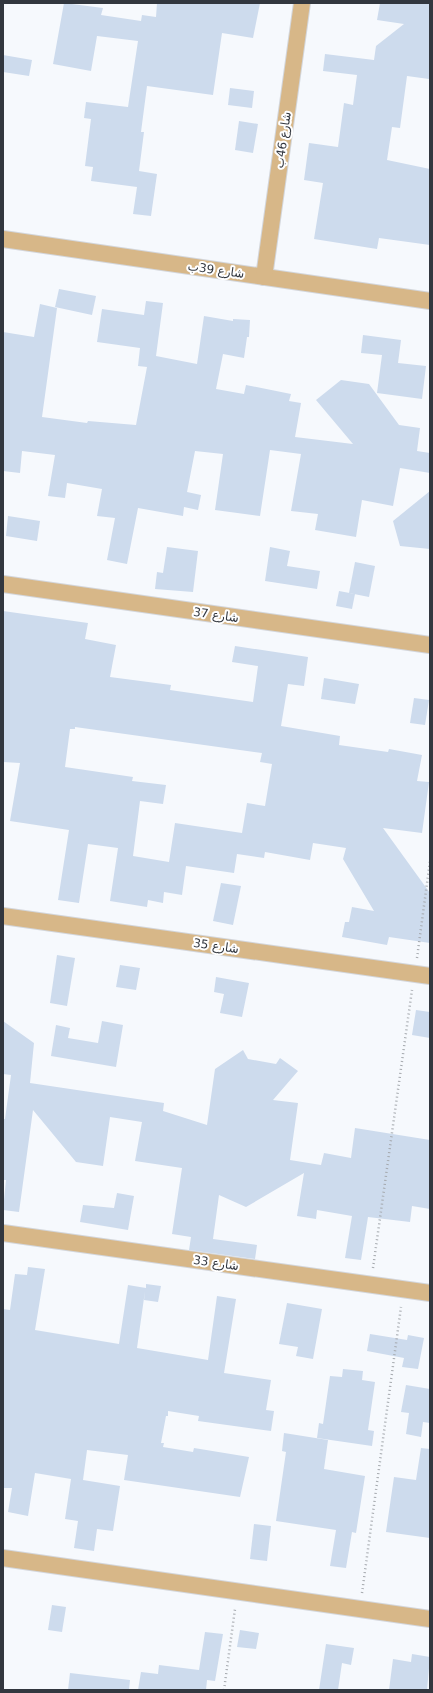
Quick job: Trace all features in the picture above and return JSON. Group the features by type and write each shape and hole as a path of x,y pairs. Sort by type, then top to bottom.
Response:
{"street":[{"name":"شارع 46ب","path":"264,277 302,3"},
{"name":"شارع 39ب","path":"3,239 430,301"},
{"name":"شارع 37","path":"3,584 430,646"},
{"name":"شارع 35","path":"3,916 430,976"},
{"name":"شارع 33","path":"3,1233 430,1293"},
{"path":"3,1558 430,1619"}],"path":[{"path":"370,1285 430,861"},
{"path":"360,1609 403,1289"},
{"path":"224,1690 238,1592"}],"building":[{"path":"64,3 103,8 101,15 141,21 142,15 156,17 157,3 260,3 253,38 222,33 213,95 147,86 141,132 144,132 139,171 157,174 151,216 133,214 137,187 91,181 93,167 85,166 91,119 84,118 86,102 128,107 138,41 97,36 91,71 53,64"},
{"path":"380,3 430,4 429,79 407,76 400,128 392,127 387,160 430,169 430,245 379,238 377,249 314,239 323,183 304,180 309,143 338,147 344,103 353,105 357,75 323,71 325,54 374,60 376,46 404,24 377,20"},
{"path":"3,55 32,60 29,76 3,72"},
{"path":"230,88 254,91 252,108 228,105"},
{"path":"239,121 258,124 253,153 235,150"},
{"path":"59,289 96,296 92,315 55,307"},
{"path":"146,301 163,303 156,356 197,364 204,316 233,321 233,319 250,320 249,337 247,337 244,358 223,354 216,389 244,394 246,385 291,394 289,401 301,403 295,437 353,444 316,400 341,380 369,384 399,425 420,428 417,451 430,453 430,473 400,468 393,506 362,500 356,537 315,530 318,514 291,511 301,454 270,450 260,516 215,510 223,454 195,451 187,492 201,495 198,510 184,507 183,516 138,508 127,564 107,560 115,518 97,516 102,489 67,483 65,498 48,496 55,455 22,451 20,473 3,471 3,332 34,337 40,304 57,308 42,417 87,423 88,421 136,425 147,367 138,366 140,348 97,342 102,309 144,315"},
{"path":"363,335 401,340 398,363 426,366 422,399 377,393 382,355 361,353"},
{"path":"430,491 430,549 400,546 393,521"},
{"path":"8,516 40,521 37,541 6,536"},
{"path":"167,547 198,551 193,592 155,589 157,572 163,573"},
{"path":"270,547 290,551 287,566 320,571 317,589 265,581"},
{"path":"355,562 375,566 369,597 349,593"},
{"path":"339,591 355,594 352,609 336,606"},
{"path":"3,611 88,623 85,639 116,645 110,677 171,685 170,690 253,702 258,666 232,662 235,646 308,657 304,686 288,684 281,726 340,736 339,745 388,752 389,749 422,755 417,781 429,782 422,833 383,828 430,893 430,943 389,937 387,945 342,937 345,922 349,922 352,907 374,911 343,859 346,848 313,843 310,860 265,852 264,858 237,854 234,873 186,866 182,895 164,892 163,903 148,900 147,907 110,901 118,848 88,844 79,903 58,900 69,830 10,821 20,763 3,762","holes":["75,727 262,753 260,762 272,764 265,806 247,803 242,833 175,823 169,862 133,856 140,801 163,804 166,785 132,781 133,777 65,767 70,729 75,729"]},
{"path":"324,678 359,684 355,704 321,699"},
{"path":"414,698 429,700 425,725 410,723"},
{"path":"221,883 241,886 233,925 213,921"},
{"path":"57,955 75,958 67,1006 50,1003"},
{"path":"120,965 140,968 136,990 116,987"},
{"path":"216,977 249,983 242,1017 220,1013 224,994 214,992"},
{"path":"416,1010 430,1012 430,1038 412,1035"},
{"path":"3,1021 34,1043 30,1083 164,1103 163,1111 207,1125 215,1069 243,1050 248,1059 276,1064 280,1058 298,1071 273,1100 298,1103 290,1160 321,1165 324,1153 351,1158 355,1128 430,1140 430,1209 412,1206 410,1222 368,1217 361,1260 345,1258 352,1216 317,1210 316,1219 297,1216 304,1173 246,1207 219,1195 213,1239 257,1245 255,1259 189,1250 191,1237 172,1234 182,1168 135,1161 142,1122 110,1117 103,1166 76,1162 33,1110 19,1212 3,1210 6,1180 3,1180 3,1119 5,1119 11,1075 3,1074"},
{"path":"102,1021 123,1025 116,1067 51,1056 56,1025 70,1028 68,1038 98,1043"},
{"path":"117,1193 134,1196 128,1230 80,1222 83,1205 114,1208"},
{"path":"28,1267 45,1269 35,1330 119,1344 128,1285 146,1288 146,1284 161,1286 158,1302 144,1300 145,1291 137,1348 208,1360 217,1296 236,1299 224,1373 271,1380 266,1410 274,1411 271,1431 198,1421 199,1416 168,1411 161,1443 164,1443 163,1447 193,1452 194,1448 249,1457 240,1497 124,1480 128,1455 87,1450 83,1480 120,1486 113,1531 97,1529 94,1551 74,1548 78,1521 65,1519 71,1479 35,1473 28,1516 8,1512 12,1488 3,1488 3,1309 10,1310 15,1274 27,1275"},
{"path":"287,1303 322,1309 313,1359 296,1356 298,1347 279,1344"},
{"path":"370,1334 407,1340 408,1335 424,1338 418,1369 402,1367 404,1358 367,1351"},
{"path":"343,1369 363,1371 362,1380 375,1382 368,1430 374,1431 372,1446 317,1438 319,1423 323,1424 330,1376 342,1377"},
{"path":"406,1385 430,1389 430,1423 423,1422 421,1437 406,1434 409,1413 401,1412"},
{"path":"284,1433 328,1440 324,1469 365,1476 356,1533 352,1532 346,1568 330,1566 336,1530 276,1521 286,1452 282,1451"},
{"path":"421,1448 430,1449 430,1538 386,1532 394,1477 416,1480"},
{"path":"254,1524 271,1526 267,1561 250,1559"},
{"path":"52,1605 66,1607 62,1632 48,1630"},
{"path":"240,1630 259,1633 256,1649 237,1647"},
{"path":"205,1632 223,1634 215,1681 207,1680 206,1690 138,1690 141,1672 158,1674 159,1665 199,1670"},
{"path":"326,1644 354,1648 351,1665 342,1663 338,1690 319,1690"},
{"path":"412,1654 430,1657 427,1690 389,1690 393,1659 411,1662"},
{"path":"70,1673 130,1680 129,1690 68,1690"}]}
